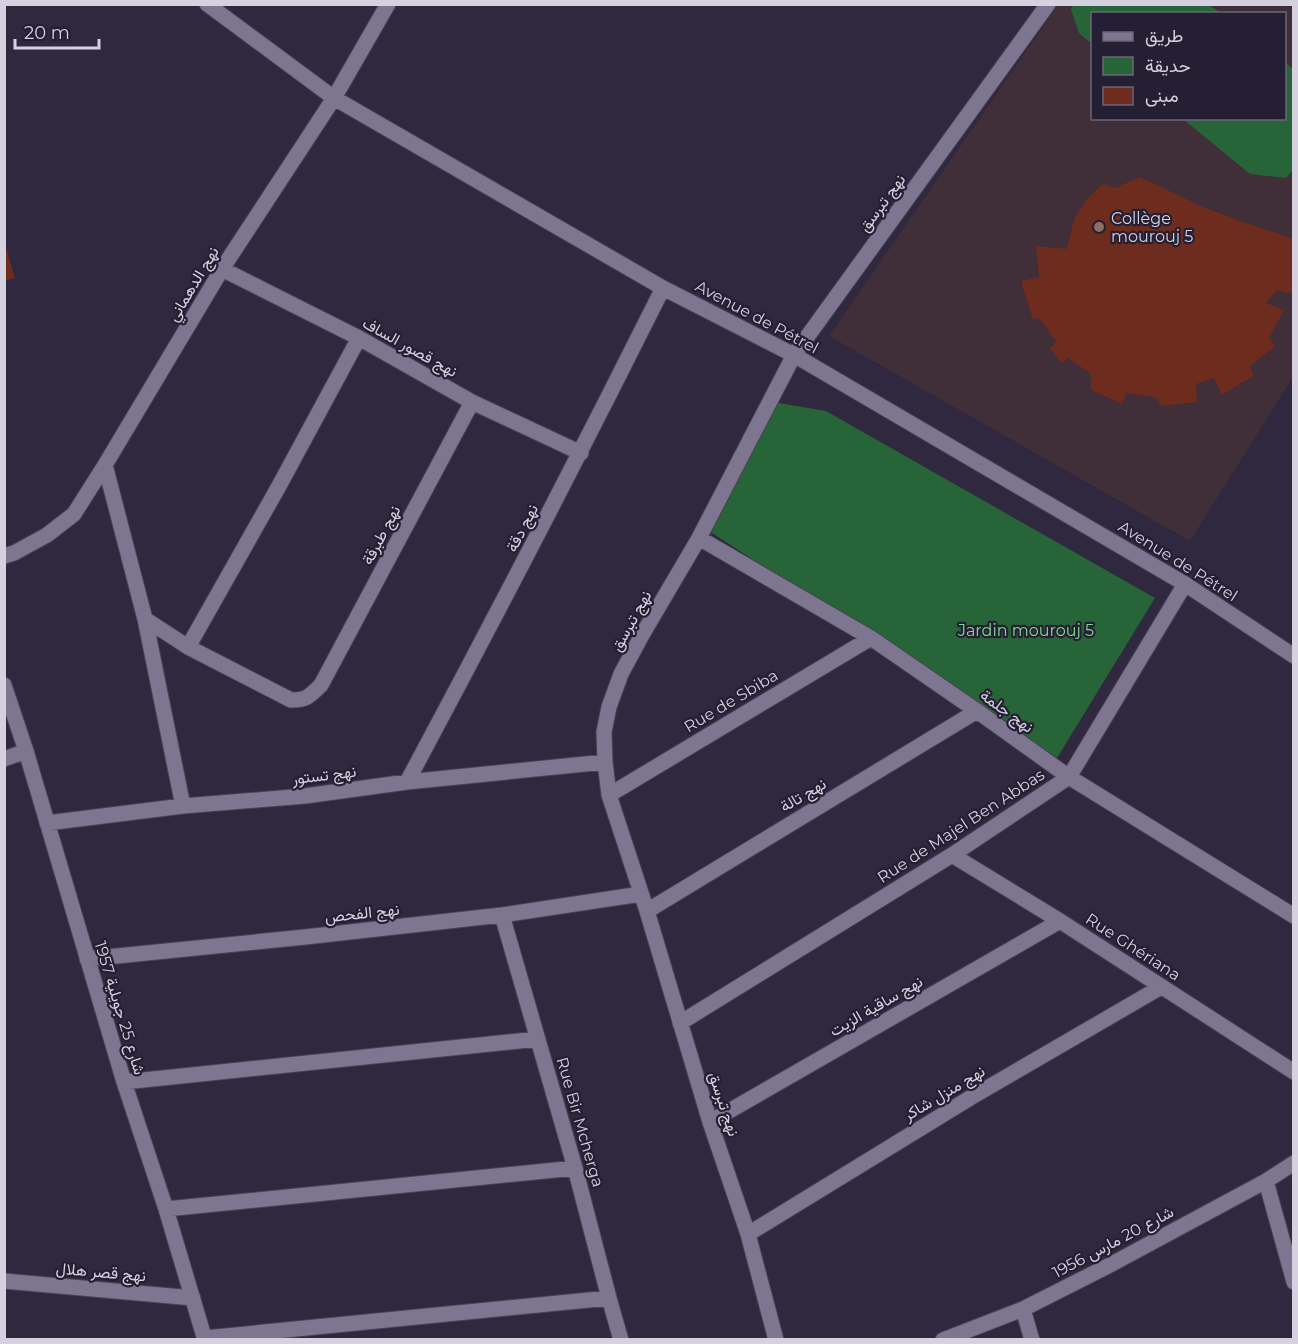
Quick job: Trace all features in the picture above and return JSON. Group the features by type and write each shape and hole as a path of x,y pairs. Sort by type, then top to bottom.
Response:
{"street":[{"name":"Avenue de Pétrel","path":"207,4 334,98 663,288 794,355 1185,584 1293,656"},
{"name":"نهج الدهماني","path":"4,556 47,535 74,514 222,268 334,98 388,4"},
{"name":"نهج تبرسق","path":"776,1340 748,1234 710,1122 647,911 609,795 604,732 609,707 621,674 699,538 794,355 1048,4"},
{"name":"نهج قصور الساف","path":"222,268 359,338 472,402 581,453"},
{"name":"نهج دقة","path":"407,782 581,453 663,288"},
{"path":"145,619 188,648 359,338"},
{"name":"نهج طبرقة","path":"188,648 291,700 303,700 311,696 321,685 472,402"},
{"path":"105,465 145,619 183,806"},
{"name":"نهج جلمة","path":"699,538 871,638 1069,777 1293,916"},
{"name":"Rue de Majel Ben Abbas","path":"680,1023 952,855 1069,777 1185,584"},
{"name":"Rue de Sbiba","path":"609,795 871,638"},
{"name":"شارع 25 جويلية 1957","path":"4,685 26,751 124,1082 166,1209 205,1339"},
{"name":"نهج تالة","path":"647,911 977,711"},
{"path":"4,759 26,751"},
{"name":"نهج تستور","path":"47,823 183,806 305,796 407,782 605,762"},
{"name":"Rue Ghériana","path":"952,855 1060,921 1293,1072"},
{"name":"نهج الفحص","path":"87,959 502,915 641,894"},
{"name":"Rue Bir Mcherga","path":"502,915 575,1168 621,1340"},
{"name":"نهج ساقية الزيت","path":"710,1122 1060,921"},
{"name":"نهج منزل شاكر","path":"748,1234 970,1098 1161,987"},
{"path":"124,1082 538,1039"},
{"name":"شارع 20 مارس 1956","path":"943,1340 1023,1309 1266,1181 1293,1163"},
{"path":"166,1209 575,1168"},
{"path":"1266,1181 1293,1282"},
{"name":"نهج قصر هلال","path":"4,1281 193,1298"},
{"path":"205,1339 609,1298"},
{"path":"1023,1309 1032,1340"}],"shaded area":[{"name":"Collège mourouj 5","path":"1283,4 1293,8 1293,377 1190,541 829,336 1058,5"}],"green space":[{"path":"1074,4 1209,5 1220,12 1091,12 1091,43 1079,33 1071,9"},
{"path":"1286,63 1293,69 1293,170 1286,178 1250,174 1184,120 1286,120"},
{"name":"Jardin mourouj 5","path":"773,402 826,411 1155,598 1057,758 706,529"}],"building":[{"path":"1140,177 1201,206 1294,239 1294,294 1277,290 1266,303 1284,310 1269,338 1275,346 1250,366 1253,376 1222,395 1214,378 1196,384 1197,402 1162,406 1155,397 1127,393 1122,404 1091,390 1091,374 1068,358 1062,363 1050,349 1056,341 1038,317 1033,320 1021,281 1039,277 1036,246 1067,249 1074,219 1087,199 1102,184 1115,188"},
{"path":"4,242 15,278 4,281"}],"place":[{"name":"Collège mourouj 5","path":"1099,227"}]}
